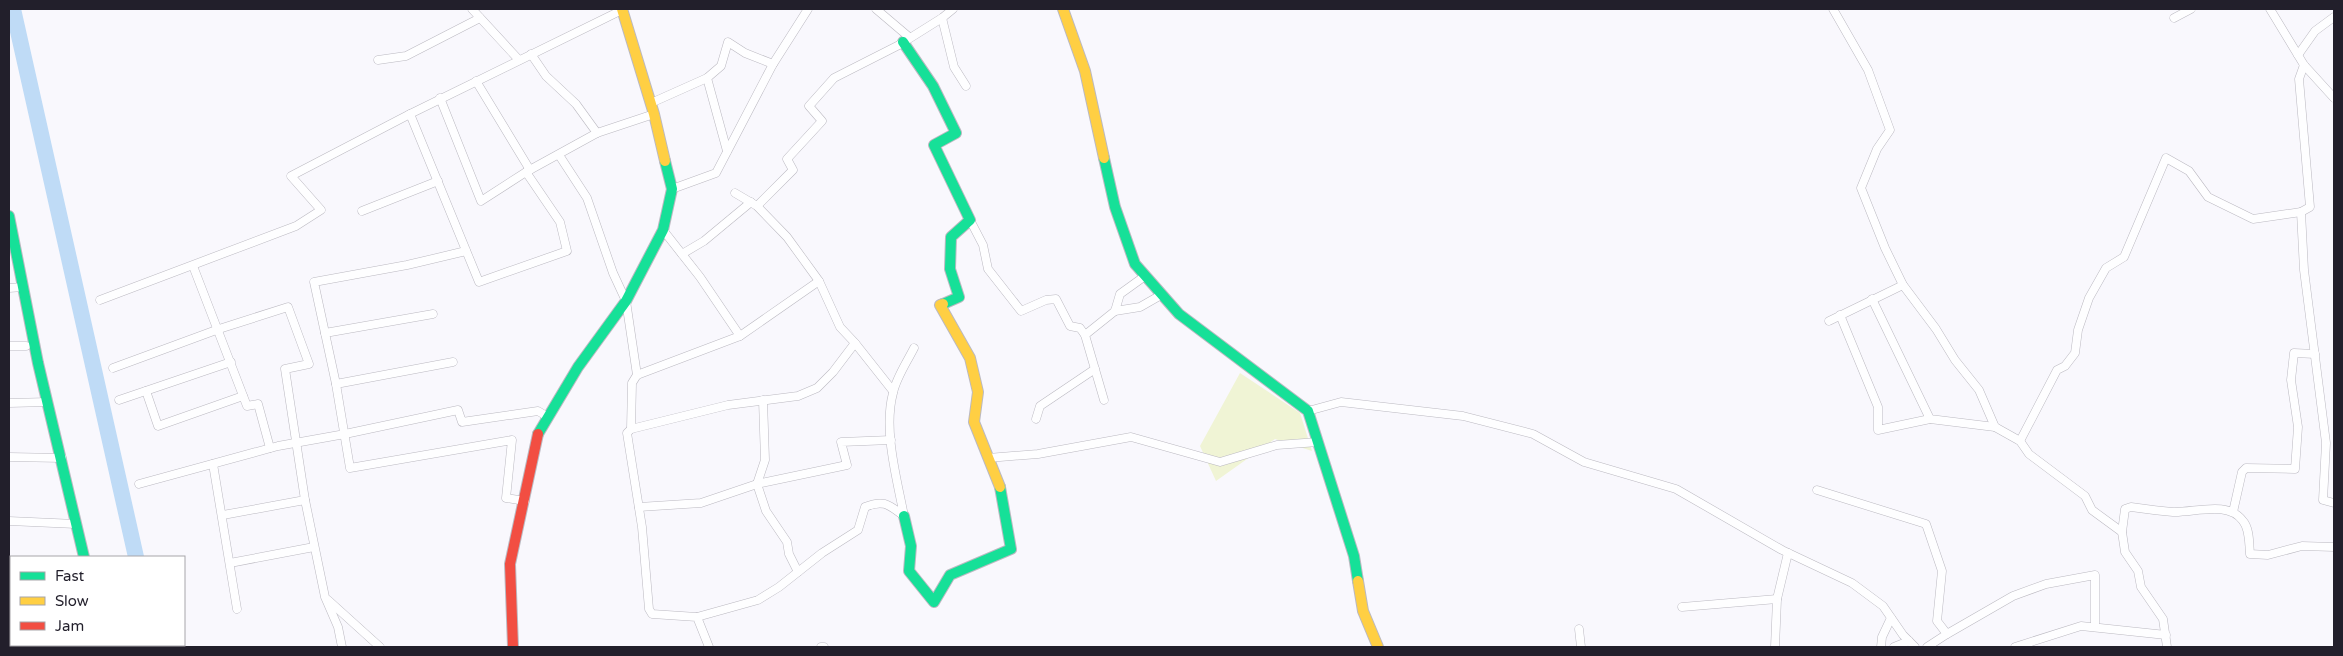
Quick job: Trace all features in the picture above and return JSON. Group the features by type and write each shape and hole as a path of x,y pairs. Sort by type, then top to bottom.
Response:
{"street":[{"path":"474,9 519,60"},
{"path":"100,300 296,226 321,210 291,176 440,98 622,9 652,109 672,189 663,230 626,301 578,367 538,433 525,501 510,564 513,647"},
{"path":"672,189 716,173 773,64 808,9"},
{"path":"876,9 906,39 934,86 956,133 934,145 983,246 988,269 1021,311 1046,300 1056,299 1070,326 1080,328 1085,335 1104,400"},
{"path":"682,254 704,241 754,204 793,170 788,159 822,121 822,118 809,106 831,80 906,39 942,18 953,9"},
{"path":"1063,9 1085,71 1115,207 1135,264 1178,314 1308,411 1354,556 1363,611 1378,647"},
{"path":"1832,9 1868,70 1890,130 1876,149 1861,188 1903,284 1936,328 1955,360 1979,390 1995,427"},
{"path":"2174,18 2191,9"},
{"path":"2270,9 2304,65 2334,98"},
{"path":"378,60 406,56 480,18"},
{"path":"942,18 954,67 966,86"},
{"path":"2298,55 2315,31 2334,18"},
{"path":"440,98 481,201 528,171 597,133 652,109 707,78 721,66 728,42 745,52 773,64"},
{"path":"531,54 546,76 576,104 597,133"},
{"path":"2020,441 2057,370 2065,366 2075,353 2078,330 2089,298 2106,268 2124,257 2166,158 2189,171 2208,197 2253,219 2301,212 2310,207 2299,80 2304,65"},
{"path":"707,78 727,151"},
{"path":"410,114 479,282 567,251 560,222 476,81"},
{"path":"559,154 587,198 613,273 626,301 637,375"},
{"path":"362,211 438,181"},
{"path":"735,192 754,204 787,237 819,282 840,327 893,390"},
{"path":"2301,212 2304,270 2326,444 2323,500 2334,504"},
{"path":"9,216 48,402 84,556"},
{"path":"914,348 893,390 891,402 891,440 911,546 909,571 934,602 950,575 1012,549 1000,485 974,422 978,392 970,358 940,305 959,297 950,269 951,238 970,220"},
{"path":"663,230 740,336"},
{"path":"466,251 407,265 314,282 336,384 350,468 512,440 506,498 525,501"},
{"path":"193,266 247,406 258,404 270,448"},
{"path":"1115,311 1120,294 1145,276"},
{"path":"631,429 632,383 637,375 740,336 819,282"},
{"path":"1829,321 1903,284"},
{"path":"9,288 23,287"},
{"path":"1085,335 1115,311 1140,307 1161,296"},
{"path":"1872,299 1930,419"},
{"path":"113,368 218,329 288,307 309,364 285,369 305,500 325,597 338,628 342,647"},
{"path":"325,333 433,314"},
{"path":"1840,315 1878,407 1878,430 1930,419 1995,427 2020,441 2029,454 2084,496 2092,510 2122,532"},
{"path":"855,343 833,372 817,388 798,396 728,405 631,429 627,433 639,507 649,609 652,614 697,617 758,600 779,587 822,553 858,530 865,507 873,504 887,503 904,516"},
{"path":"9,346 26,346"},
{"path":"2233,512 2242,472 2246,468 2295,469 2298,427 2291,380 2294,353 2314,354"},
{"path":"120,400 231,362"},
{"path":"336,384 453,362"},
{"path":"1036,419 1040,406 1095,369"},
{"path":"146,391 158,426 243,396"},
{"path":"763,400 764,460 757,484 766,511 787,542 789,554 798,572"},
{"path":"9,403 48,402"},
{"path":"1308,411 1341,402 1377,405 1463,416 1533,434 1584,462 1676,490 1788,553 1852,583 1883,606 1915,647"},
{"path":"139,484 270,448 458,410 462,422 538,411 548,417"},
{"path":"988,458 1038,454 1131,437 1220,462 1277,445 1318,442"},
{"path":"639,507 701,503 757,484 847,465 841,442 891,440"},
{"path":"9,457 62,458"},
{"path":"213,464 223,515 237,609"},
{"path":"1817,490 1926,524 1942,571 1937,621 1947,634"},
{"path":"223,515 305,500"},
{"path":"2167,647 2163,619 2141,587 2138,571 2125,552 2122,532 2125,509 2131,507 2175,512 2218,509 2233,512 2243,520 2247,528 2250,554 2268,555 2302,546 2334,547"},
{"path":"9,521 76,524"},
{"path":"230,563 314,547"},
{"path":"1775,647 1777,599 1788,553"},
{"path":"1927,647 2013,596 2046,584 2095,575 2095,627"},
{"path":"325,597 380,647"},
{"path":"1682,608 1777,599"},
{"path":"697,617 709,647"},
{"path":"1881,647 1882,637 1891,618"},
{"path":"2015,647 2081,626 2166,635"},
{"path":"1579,629 1581,647"},
{"path":"1894,647 1909,641"}],"green space":[{"path":"1240,373 1300,413 1312,451 1275,439 1216,481 1200,446"}],"waterway":[{"path":"13,9 136,556"}],"traffic: fast":[{"path":"903,42 933,86 956,133 934,145 970,220 951,237 950,269 959,297 943,304"},
{"path":"1104,158 1115,207 1135,264 1179,314 1308,411 1354,556 1358,581"},
{"path":"538,434 578,367 626,301 663,230 672,189 665,161"},
{"path":"9,216 38,363 84,556"},
{"path":"904,516 911,546 909,571 934,602 950,575 1011,549 1000,487"}],"traffic: slow":[{"path":"622,9 654,114 665,161"},
{"path":"1063,9 1085,71 1104,158"},
{"path":"943,304 940,305 970,358 978,392 974,422 1000,487"},
{"path":"1358,581 1363,611 1378,647"}],"traffic: jam":[{"path":"513,647 510,564 538,434"}]}
